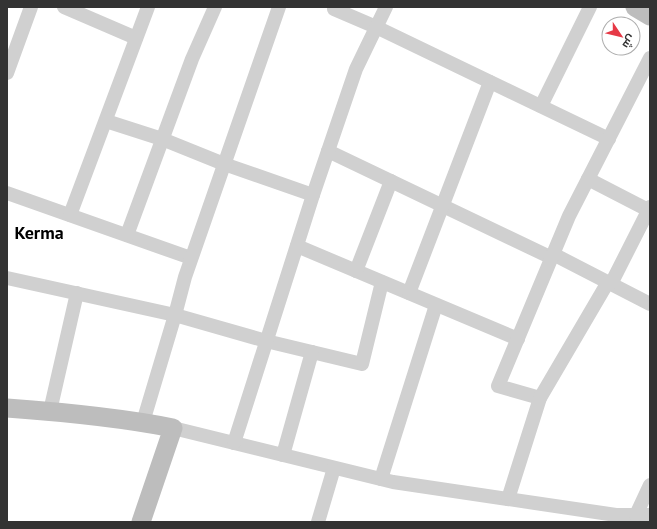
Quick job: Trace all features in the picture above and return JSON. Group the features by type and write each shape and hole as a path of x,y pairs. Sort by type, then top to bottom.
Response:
{"street":[{"path":"7,73 10,57 32,7"},
{"path":"64,7 136,38"},
{"path":"70,215 148,7"},
{"path":"127,235 192,59 215,7"},
{"path":"142,422 191,258 279,7"},
{"path":"335,7 334,9 376,27 609,139"},
{"path":"234,443 313,195 356,69 386,7"},
{"path":"541,106 590,7"},
{"path":"635,7 650,16"},
{"path":"540,398 498,386 569,216 650,58"},
{"path":"409,294 490,82"},
{"path":"106,120 162,139 224,164 313,195"},
{"path":"328,151 608,282 650,304"},
{"path":"508,499 540,398 608,282 612,282 649,209 588,179"},
{"path":"356,271 391,181"},
{"path":"7,193 191,258"},
{"path":"297,246 518,339"},
{"path":"7,278 175,315 266,341 362,364 382,282"},
{"path":"50,411 77,293"},
{"path":"381,479 436,305"},
{"path":"283,455 312,352"},
{"path":"7,408 50,411 142,422 173,428 381,479 616,515 650,515"},
{"path":"141,522 173,428"},
{"path":"318,522 334,468"},
{"path":"636,515 650,485"}],"district":[{"name":"Kerma","path":"39,233"}]}
